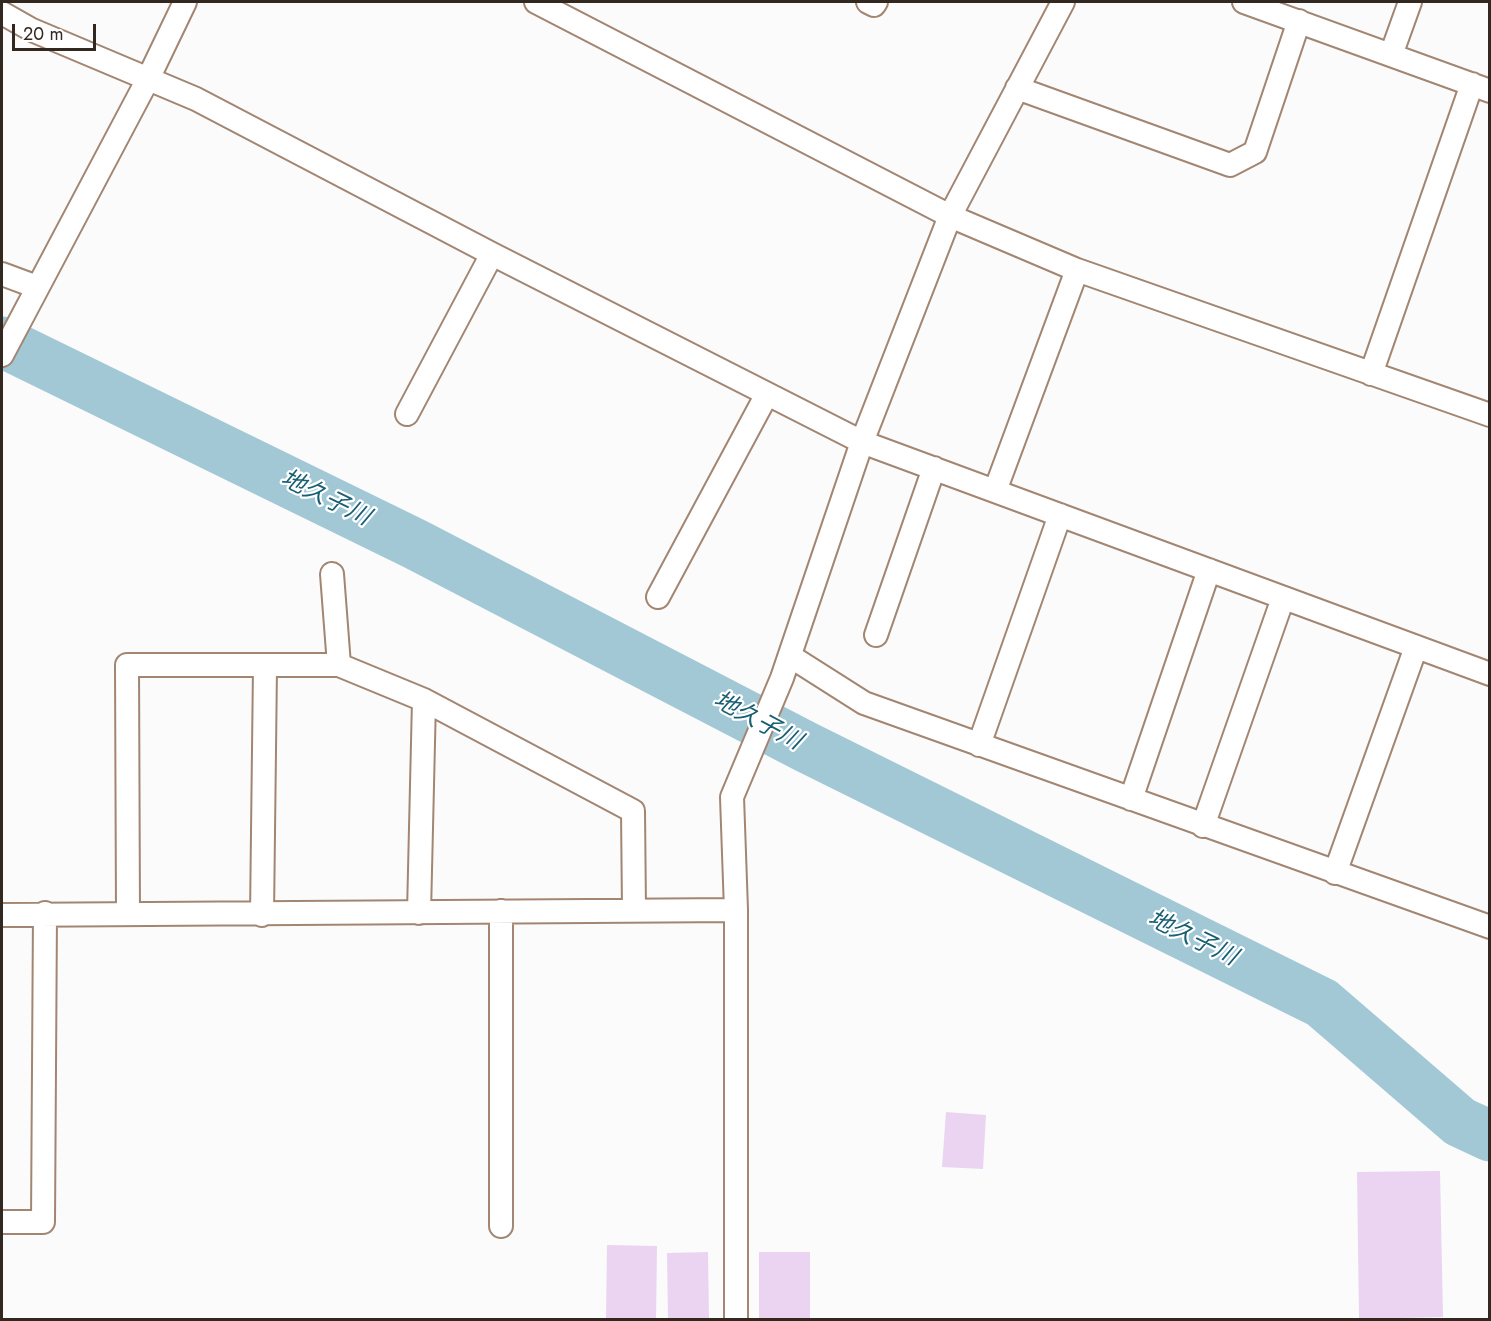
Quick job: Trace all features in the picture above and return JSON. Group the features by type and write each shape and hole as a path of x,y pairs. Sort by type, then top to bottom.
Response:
{"street":[{"path":"2,355 148,79 185,2"},
{"path":"536,2 950,216 1077,270 1490,415"},
{"path":"868,2 874,5 876,2"},
{"path":"736,1320 736,910 732,797 790,657 862,442 950,216 1063,2"},
{"path":"1244,2 1481,87 1371,374"},
{"path":"1391,55 1410,2"},
{"path":"2,14 32,30 196,99 492,254 862,442 1490,674"},
{"path":"1017,88 1230,165 1255,152 1299,21"},
{"path":"407,414 492,254"},
{"path":"995,491 1077,270"},
{"path":"2,274 34,294"},
{"path":"658,597 768,394"},
{"path":"876,635 934,468"},
{"path":"979,745 1060,515"},
{"path":"1131,800 1209,570"},
{"path":"332,574 339,665"},
{"path":"1203,826 1284,598"},
{"path":"1335,873 1416,647"},
{"path":"790,657 864,704 1490,927"},
{"path":"128,914 127,665 265,667 339,665 424,700 633,811 634,910"},
{"path":"262,915 265,667"},
{"path":"419,913 424,700"},
{"path":"2,915 736,910"},
{"path":"501,911 501,1226"},
{"path":"2,1222 43,1222 45,913"}],"building":[{"path":"946,1112 986,1115 983,1169 942,1167"},
{"path":"1440,1171 1443,1317 1359,1319 1357,1172"},
{"path":"607,1245 657,1246 656,1320 606,1320"},
{"path":"708,1252 709,1320 668,1320 667,1253"},
{"path":"759,1252 810,1252 810,1320 759,1320"}],"waterway":[{"name":"地久子川","path":"2,342 415,544 806,747 1322,1003 1460,1122 1490,1136"}]}
